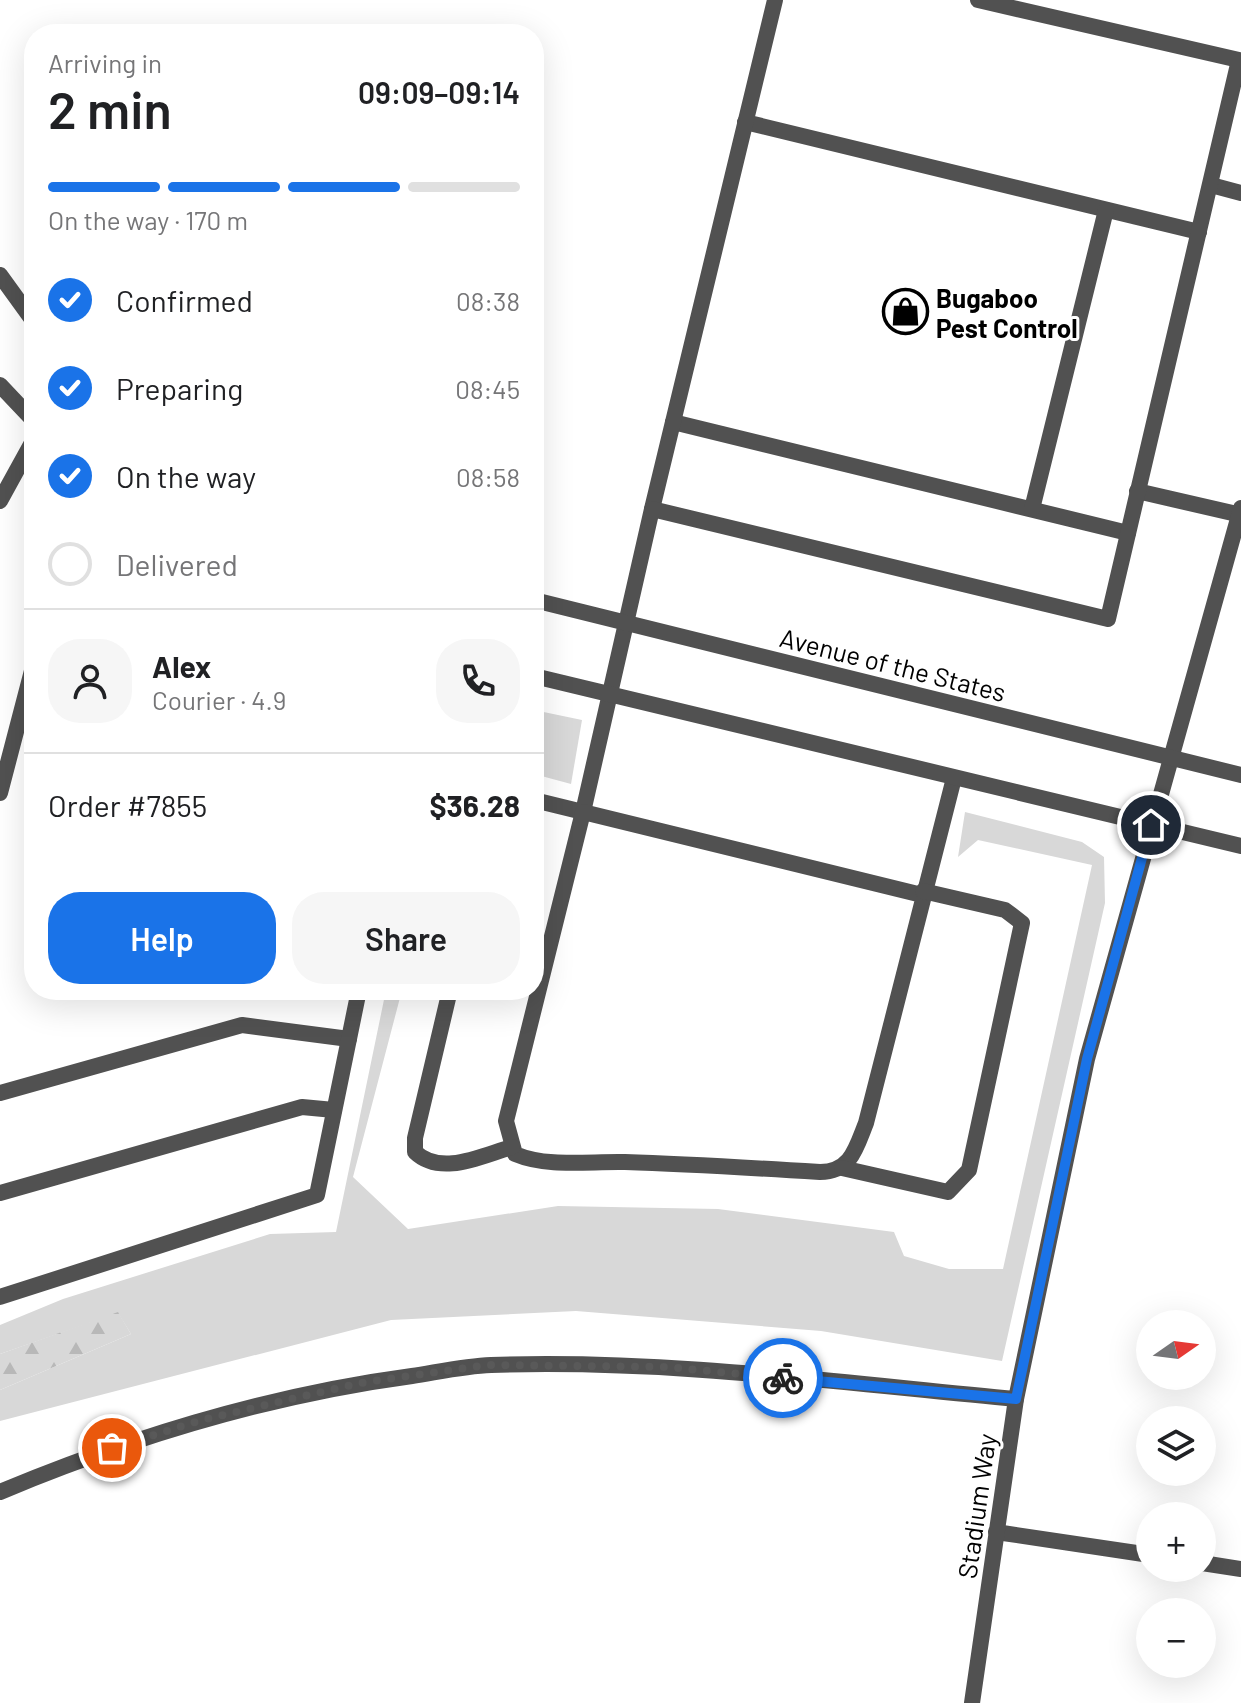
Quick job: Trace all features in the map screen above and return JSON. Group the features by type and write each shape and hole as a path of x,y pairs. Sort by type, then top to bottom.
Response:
{"street":[{"path":"544,969 583,812 607,694 775,0"},
{"path":"652,509 1108,619 1239,60 978,0"},
{"path":"745,122 1199,232"},
{"path":"1211,185 1241,193"},
{"path":"1032,509 1106,210"},
{"path":"0,275 24,308"},
{"path":"0,385 24,410"},
{"path":"673,422 1128,533"},
{"path":"0,501 24,457"},
{"path":"1137,491 1240,513"},
{"name":"Stadium Way","path":"972,1703 1016,1399 1087,1059 1151,825 1174,758 1240,513"},
{"name":"Avenue of the States","path":"544,603 1241,775"},
{"path":"544,678 1241,846"},
{"path":"0,793 24,707"},
{"path":"536,1000 506,1121 515,1154 527,1159 559,1162 705,1164 836,1172 849,1162 866,1123 954,778"},
{"path":"544,802 1005,910 1022,923 969,1170 948,1192 842,1168"},
{"path":"0,1297 317,1195 357,1000"},
{"path":"448,1000 415,1138 415,1152 423,1160 439,1165 512,1147"},
{"path":"0,1093 242,1025 349,1039"},
{"path":"0,1193 302,1107 334,1110"},
{"path":"0,1492 82,1458 202,1420 360,1383 488,1365 667,1367 1016,1399"},
{"path":"996,1532 1136,1553"},
{"path":"1216,1565 1241,1569"}],"green space":[{"path":"544,712 582,720 571,784 544,777"},
{"path":"965,812 1082,842 1104,857 1105,903 1002,1361 821,1331 576,1311 391,1320 0,1421 0,1390 131,1334 118,1313 0,1354 0,1325 63,1299 270,1234 336,1232 384,1000 399,1000 353,1177 408,1229 558,1206 718,1209 894,1232 904,1256 949,1269 1003,1269 1092,865 978,840 958,857"},
{"path":"118,1312 131,1334 0,1390 0,1354"}],"way so far":[{"path":"112,1448 202,1420 360,1383 488,1365 667,1367 783,1378"}],"place":[{"name":"Bugaboo Pest Control","path":"905,312"}],"route":[{"path":"783,1378 1016,1399 1087,1059 1151,825"}]}
